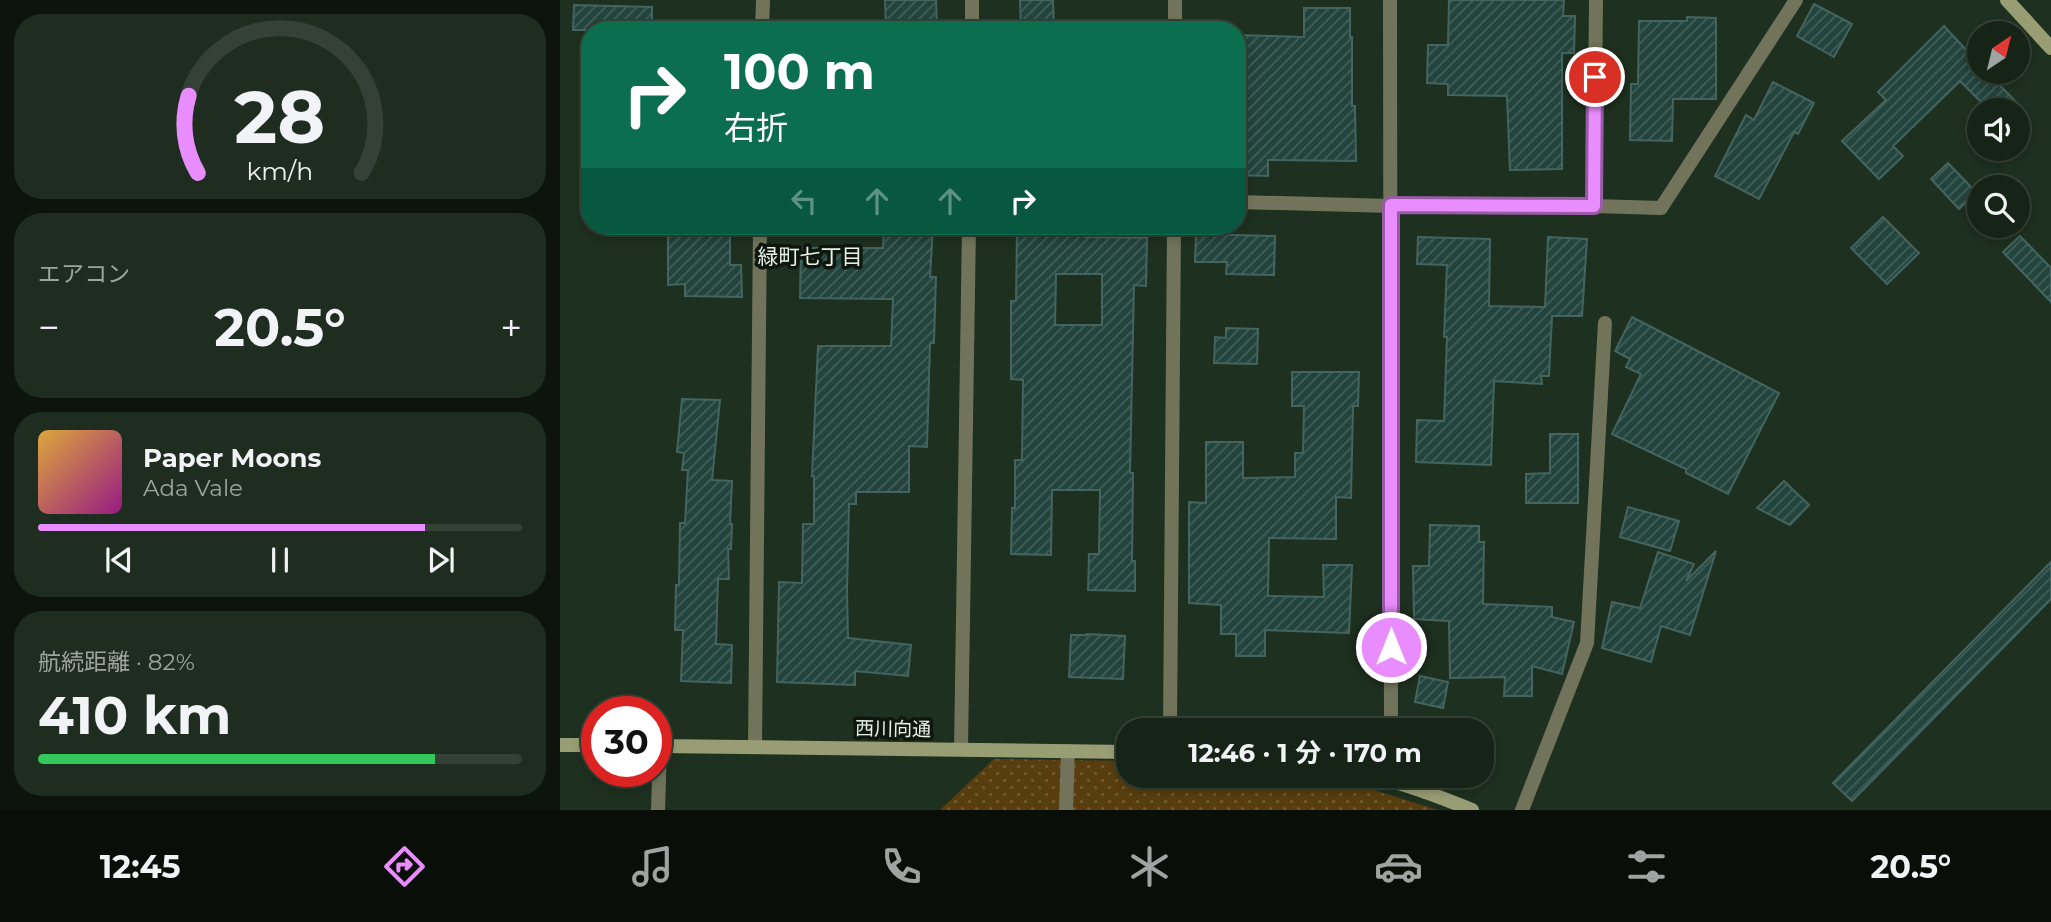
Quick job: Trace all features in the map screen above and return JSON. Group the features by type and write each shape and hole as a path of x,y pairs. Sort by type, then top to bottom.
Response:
{"street":[{"path":"762,21 763,0"},
{"path":"972,0 972,21"},
{"path":"1175,0 1175,21"},
{"path":"1390,0 1391,718"},
{"path":"1594,206 1596,0"},
{"path":"1246,202 1661,208 1796,0"},
{"path":"2007,0 2051,48"},
{"path":"755,747 760,235"},
{"path":"961,749 969,235"},
{"path":"1170,718 1174,235"},
{"path":"1522,810 1587,643 1605,323"},
{"path":"560,745 581,745"},
{"name":"西川向通","path":"672,746 1116,752"},
{"path":"1066,810 1068,751"},
{"path":"658,787 658,810"},
{"path":"1417,788 1472,810"}],"shaded area":[{"path":"994,759 1116,761 1116,788 1367,788 1438,810 940,810"}],"building":[{"path":"885,0 936,0 937,21 886,21"},
{"path":"1020,0 1053,0 1054,21 1021,21"},
{"path":"1449,0 1564,0 1563,16 1575,16 1574,53 1562,53 1562,169 1510,170 1507,96 1448,95 1448,84 1427,83 1428,45 1448,45"},
{"path":"1814,4 1852,24 1834,57 1797,36"},
{"path":"574,5 652,7 652,21 581,21 581,30 573,30"},
{"path":"1304,8 1350,8 1356,161 1268,160 1268,176 1246,175 1246,35 1304,37"},
{"path":"1687,17 1716,18 1716,99 1673,99 1672,141 1630,140 1631,84 1638,84 1639,21 1687,21"},
{"path":"1944,26 1967,51 1967,84 1999,84 2012,98 1977,98 1960,81 1893,146 1903,156 1879,179 1842,141 1886,100 1878,92"},
{"path":"1773,82 1814,103 1798,134 1794,132 1759,199 1715,176 1746,115 1754,120"},
{"path":"1948,163 1967,183 1967,201 1959,209 1931,179"},
{"path":"1883,217 1919,253 1887,284 1851,248"},
{"path":"668,235 730,235 730,265 741,265 742,297 685,296 685,284 668,285"},
{"path":"884,235 932,235 930,277 936,277 934,343 930,343 927,447 909,446 909,492 856,492 856,504 849,504 848,638 911,645 908,676 855,671 855,685 777,682 779,582 802,583 803,524 814,524 812,476 818,346 891,346 893,299 800,298 801,248 883,248"},
{"path":"1017,235 1147,238 1146,286 1134,285 1130,473 1133,473 1132,561 1135,561 1135,591 1088,590 1089,554 1099,554 1100,490 1052,490 1051,555 1011,554 1015,460 1022,460 1023,380 1011,379 1011,301 1016,301","holes":["1056,274 1102,274 1102,325 1055,325"]},
{"path":"1196,235 1275,236 1274,275 1226,274 1227,262 1195,262"},
{"path":"1418,237 1490,239 1489,306 1545,307 1548,237 1587,239 1582,316 1552,316 1549,376 1541,376 1542,384 1494,381 1491,465 1416,462 1417,420 1444,421 1447,337 1444,337 1447,265 1417,264"},
{"path":"2018,238 2022,238 2051,268 2051,302 2003,252"},
{"path":"1632,317 1779,393 1728,494 1686,473 1686,469 1612,434 1641,374 1626,367 1630,359 1615,351"},
{"path":"1226,328 1258,329 1257,364 1214,363 1215,337 1226,338"},
{"path":"1292,372 1359,372 1358,406 1353,406 1351,498 1336,497 1336,539 1269,538 1268,596 1324,597 1323,565 1352,565 1349,633 1265,630 1265,656 1236,656 1236,634 1221,634 1221,605 1189,603 1189,502 1206,503 1206,442 1243,442 1243,478 1295,477 1295,453 1303,453 1304,406 1292,406"},
{"path":"682,399 720,400 712,480 732,481 732,524 731,549 728,549 729,579 718,579 716,644 732,645 731,683 681,681 683,630 675,630 676,585 679,585 680,523 685,523 688,470 682,470 684,453 677,452"},
{"path":"1550,434 1578,434 1578,503 1526,503 1526,474 1550,473"},
{"path":"1784,481 1809,505 1790,525 1757,508"},
{"path":"1628,507 1679,521 1670,551 1620,537"},
{"path":"1430,525 1479,526 1479,542 1484,542 1483,604 1552,607 1552,617 1574,622 1562,674 1532,666 1532,696 1504,696 1505,677 1450,678 1449,621 1414,619 1413,566 1429,566"},
{"path":"1716,551 1690,635 1661,626 1651,662 1602,648 1612,602 1640,608 1658,552 1694,564 1686,581"},
{"path":"2051,562 2051,599 1852,801 1833,783"},
{"path":"1071,635 1125,636 1123,679 1069,677"},
{"path":"1420,676 1448,682 1443,708 1415,702"}],"district":[{"name":"緑町七丁目","path":"810,256"}],"route":[{"path":"1391,647 1391,205 1594,206 1595,77"}]}
